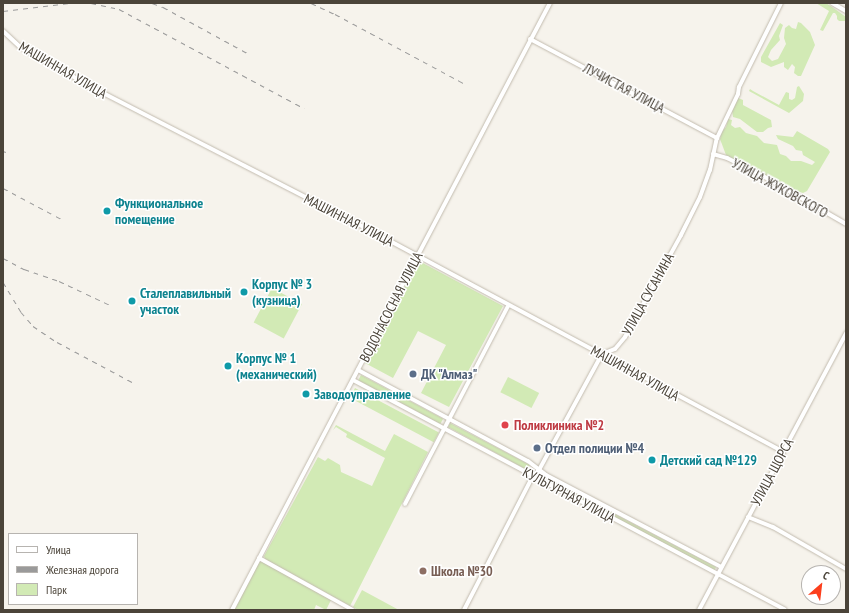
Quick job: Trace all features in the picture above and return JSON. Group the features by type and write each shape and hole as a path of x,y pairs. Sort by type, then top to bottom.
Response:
{"street":[{"name":"ВОДОНАСОСНАЯ УЛИЦА","path":"232,610 418,256 434,221 550,3"},
{"name":"УЛИЦА СУСАНИНА","path":"602,354 615,349 628,332 700,197 710,170 717,138 738,94 739,87 781,3"},
{"path":"832,3 846,11"},
{"name":"МАШИННАЯ УЛИЦА","path":"3,31 19,46 54,66 418,256 508,306 602,354 783,452"},
{"name":"ЛУЧИСТАЯ УЛИЦА","path":"530,39 717,138"},
{"name":"УЛИЦА ЖУКОВСКОГО","path":"713,154 727,158 763,176 846,224"},
{"path":"405,504 508,306"},
{"name":"УЛИЦА ЩОРСА","path":"699,610 846,333"},
{"path":"464,610 533,476 539,470 602,354"},
{"name":"КУЛЬТУРНАЯ УЛИЦА","path":"358,370 528,461 546,475 721,567"},
{"name":"КУЛЬТУРНАЯ УЛИЦА","path":"353,380 785,610"},
{"path":"748,517 773,527 846,569"},
{"path":"259,558 353,610"}],"green space":[{"path":"816,3 826,3 846,17 846,21 839,21 835,13 833,13 823,31 820,30 829,11"},
{"path":"798,22 810,32 815,45 801,76 794,73 795,67 792,64 788,70 784,67 784,62 771,67 761,62 761,57 780,23 783,25 779,36 780,40 771,50 768,57 772,61 778,59 786,44 784,38 785,28 789,25 796,29"},
{"path":"799,86 804,94 803,101 789,113 749,91 750,89 779,105 786,92 789,93 789,99 792,100 795,98 797,87"},
{"path":"738,98 743,100 743,105 771,120 772,127 763,132 757,132 740,119 733,117 732,110"},
{"path":"728,119 732,120 731,125 735,128 740,127 746,133 757,136 764,143 777,145 780,154 786,156 791,161 801,161 812,165 815,162 803,155 802,151 796,150 793,146 778,139 776,135 793,137 797,131 828,149 830,152 807,191 803,193 794,190 726,155 720,139"},
{"path":"419,261 503,306 449,407 421,393 446,345 418,331 393,378 365,363"},
{"path":"272,288 302,304 284,338 254,322"},
{"path":"361,375 443,419 440,424 358,380"},
{"path":"508,377 539,393 531,408 500,392"},
{"path":"355,388 439,433 434,442 350,398"},
{"path":"450,423 530,465 527,470 448,427"},
{"path":"336,425 385,451 394,434 428,452 350,606 265,559 264,556 318,457 325,461 328,458 340,465 341,472 372,486 385,458 346,437 347,434 336,427 333,430"},
{"path":"538,474 716,567 714,571 538,477"},
{"path":"259,562 263,562 331,600 326,610 316,605 314,610 234,610"},
{"path":"362,590 399,610 358,610 353,607"}],"railway":[{"path":"3,11 70,3 91,3 119,9 304,108"},
{"path":"152,3 163,7 249,54"},
{"path":"311,3 335,14 465,84"},
{"path":"3,188 65,221"},
{"path":"3,258 24,269 59,281 110,305"},
{"path":"3,282 21,312 33,326 57,342 132,382"}],"place":[{"name":"Функциональное помещение","path":"107,211"},
{"name":"Корпус № 3 (кузница)","path":"244,292"},
{"name":"Сталеплавильный участок","path":"132,301"},
{"name":"Корпус № 1 (механический)","path":"228,366"},
{"name":"ДК \"Алмаз\"","path":"413,374"},
{"name":"Заводоуправление","path":"306,394"},
{"name":"Поликлиника №2","path":"505,425"},
{"name":"Отдел полиции №4","path":"537,448"},
{"name":"Детский сад №129","path":"652,460"},
{"name":"Школа №30","path":"423,571"}]}
